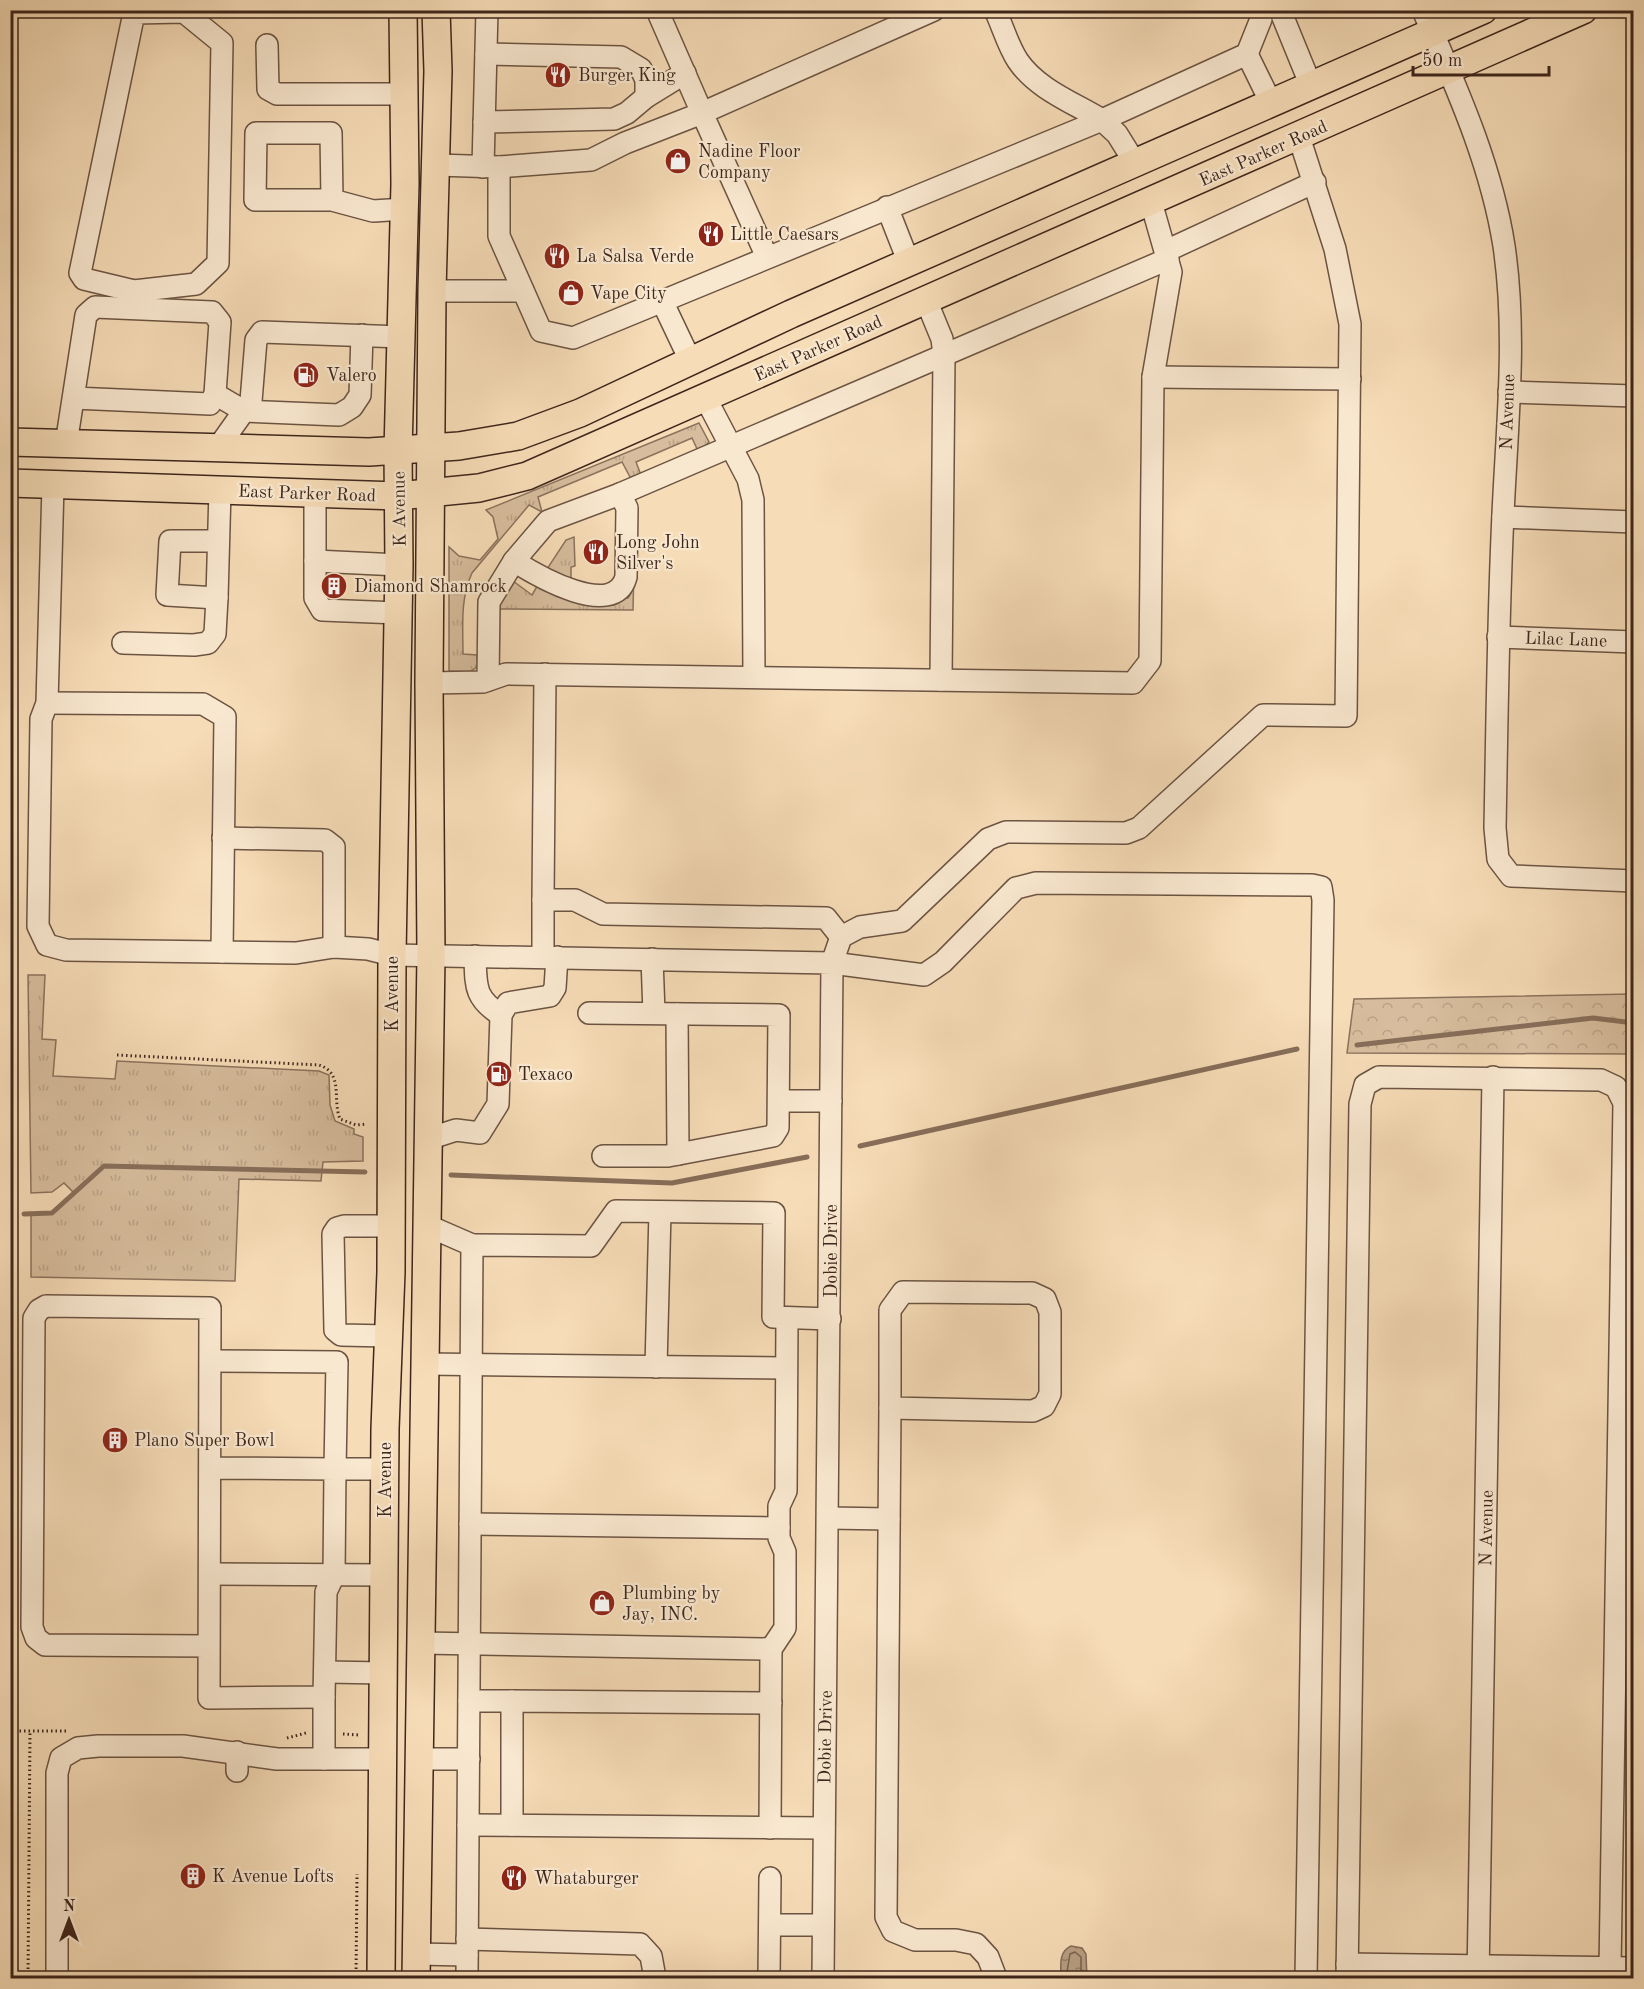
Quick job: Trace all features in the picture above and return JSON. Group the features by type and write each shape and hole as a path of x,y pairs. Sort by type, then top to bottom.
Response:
{"main road":[{"name":"K Avenue","path":"381,1978 385,1469 391,1226 392,955 399,565 398,451 405,209 402,10"},
{"name":"K Avenue","path":"416,1966 431,956 429,683 432,291 437,165 435,10"},
{"path":"10,442 322,452 398,451 487,443 538,429 579,413 690,360 909,262 1311,86 1428,22 1483,10"},
{"name":"East Parker Road","path":"10,483 398,496 500,484 527,476 1451,71 1583,10"},
{"path":"1135,163 1151,201"},
{"path":"909,262 926,300"},
{"path":"690,360 705,397"},
{"path":"391,1226 426,1225"},
{"path":"385,1469 422,1470"},
{"path":"384,1759 420,1759"}],"street":[{"path":"487,10 484,122 500,236 541,331 573,338 1101,120 1247,54 1261,19 1260,10"},
{"path":"657,10 767,257"},
{"path":"437,165 491,167 591,160 624,143 702,112 934,10"},
{"path":"995,10 1014,54 1027,72 1040,83 1101,120 1117,134 1135,163"},
{"path":"1280,10 1311,86"},
{"path":"184,11 222,43 218,262 196,284 135,291 84,279 80,273 135,13 184,11"},
{"name":"N Avenue","path":"1428,22 1451,71 1487,174 1504,246 1509,305 1509,392 1498,637 1495,828 1498,859 1511,876 1634,881"},
{"path":"267,45 268,88 277,94 404,94"},
{"path":"486,54 621,57 641,69 646,80 646,97"},
{"path":"1247,54 1271,103"},
{"path":"484,122 614,119 627,113 646,97 685,73"},
{"path":"332,200 331,133 256,133 255,200 332,200 373,211 405,209"},
{"path":"543,900 575,900 603,914 826,918 841,937 860,927 902,921 988,839 1006,832 1126,833 1139,828 1263,715 1346,716 1350,324 1335,249 1299,137"},
{"path":"488,680 489,602 514,561 548,521 620,494 944,355 1167,255 1315,182"},
{"path":"429,683 488,680 506,674 545,674 1133,683 1150,661 1153,377 1171,272 1151,201"},
{"path":"887,207 909,262"},
{"path":"432,291 524,291"},
{"path":"926,300 942,339 944,355 941,680"},
{"path":"662,301 690,360"},
{"path":"66,444 86,315 95,308 212,312 220,322 215,394 210,404 74,398"},
{"path":"217,449 251,401 256,340 262,332 402,337"},
{"path":"215,394 244,411 339,415 352,407 360,395 362,335"},
{"path":"1153,377 1350,379"},
{"path":"1509,392 1634,396"},
{"path":"705,397 729,447 748,479 753,500 754,677"},
{"path":"322,452 324,415"},
{"path":"53,485 47,703 41,719 38,926 47,945 66,950 296,953 334,947 368,949 392,955 832,963 924,975 944,962 1016,888 1036,883 1311,885 1321,887 1323,912 1306,1978"},
{"path":"123,643 194,645 208,643 215,634 220,490"},
{"path":"315,494 315,598 322,610 398,613"},
{"path":"514,561 540,577 569,589 588,594 608,595 617,592 623,586 626,576 627,508 620,494"},
{"path":"1503,517 1634,522"},
{"path":"217,598 167,595 170,541 218,541"},
{"path":"315,561 399,565"},
{"name":"Lilac Lane","path":"1498,637 1634,642"},
{"path":"428,1139 456,1130 480,1133 498,1104 501,1015 508,1003 550,996 555,988 543,900 545,674"},
{"path":"47,703 203,704 225,717 222,951"},
{"path":"223,838 325,840 334,847 334,947"},
{"name":"Dobie Drive","path":"823,1978 832,963 841,937"},
{"path":"475,956 476,989 487,1006 501,1015"},
{"path":"652,959 654,1013"},
{"path":"589,1012 779,1015 778,1128 773,1136 678,1154 603,1156"},
{"path":"677,1014 678,1154"},
{"path":"1610,1968 1624,1103 1616,1087 1600,1080 1379,1077 1365,1085 1360,1104 1347,1971 1478,1972 1634,1968"},
{"name":"N Avenue","path":"1478,1972 1493,1077"},
{"path":"779,1101 831,1101"},
{"path":"426,1225 472,1245 591,1246 616,1211 774,1213 773,1317 830,1319"},
{"path":"657,1367 660,1212"},
{"path":"388,1336 341,1335 335,1330 333,1234 337,1228 344,1226 391,1226"},
{"path":"468,1978 472,1245"},
{"path":"890,1408 1034,1411 1044,1406 1050,1394 1050,1312 1045,1299 1032,1293 903,1292 890,1310 886,1917 892,1931 915,1941 956,1940 976,1944 988,1957 996,1978"},
{"path":"209,1646 45,1645 36,1638 32,1628 34,1318 39,1310 46,1306 210,1308 209,1698 324,1697"},
{"path":"770,1828 771,1649 785,1628 785,1552 779,1538 779,1506 786,1491 787,1318"},
{"path":"211,1361 337,1362 334,1575 326,1592 324,1759"},
{"path":"424,1364 786,1368"},
{"path":"210,1468 385,1469"},
{"path":"828,1518 890,1519"},
{"path":"470,1524 779,1528"},
{"path":"210,1574 385,1575"},
{"path":"420,1643 470,1642 771,1649"},
{"path":"326,1672 384,1673"},
{"path":"469,1701 771,1703"},
{"path":"512,1825 513,1701"},
{"path":"57,1978 57,1773 61,1758 78,1748 98,1746 183,1746 237,1761 384,1759"},
{"path":"420,1759 469,1759"},
{"path":"468,1825 824,1828"},
{"path":"769,1978 770,1878"},
{"path":"770,1925 823,1925"},
{"path":"416,1966 468,1947 640,1944 651,1956 656,1978"}],"path":[{"path":"117,1055 319,1065 329,1068 335,1075 336,1109 340,1119 357,1125 367,1124"},
{"path":"10,1691 15,1691 15,1731"},
{"path":"28,1978 30,1731"}],"green space":[{"path":"699,423 709,442 701,451 698,451 692,438 636,462 641,475 630,477 622,462 538,497 542,512 529,505 472,573 468,583 463,613 463,654 477,655 478,666 470,672 449,671 449,547 459,556 480,560 498,539 493,517 486,510"},
{"path":"632,519 635,522 633,610 499,609 499,600 513,581 532,595 539,583 582,599 628,598 631,593"},
{"path":"574,537 575,566 571,567 571,581 545,572 566,540"},
{"path":"28,975 45,975 42,1039 56,1040 53,1076 115,1079 117,1061 319,1071 329,1075 330,1105 335,1121 354,1129 354,1134 363,1137 363,1161 323,1162 321,1181 239,1179 235,1281 31,1277 31,1214 52,1213 74,1193 64,1183 52,1192 31,1193"},
{"path":"1633,994 1633,1054 1347,1053 1354,999"}],"water":[{"path":"1071,1946 1082,1948 1086,1954 1087,1978 1061,1978 1062,1956"}],"waterway":[{"path":"1357,1045 1593,1018 1634,1023"},
{"path":"860,1146 1297,1049"},
{"path":"451,1175 672,1183 807,1157"},
{"path":"24,1214 52,1213 104,1166 365,1172"}],"place":[{"name":"Burger King","path":"558,75"},
{"name":"Nadine Floor Company","path":"678,161"},
{"name":"Little Caesars","path":"711,234"},
{"name":"La Salsa Verde","path":"557,256"},
{"name":"Vape City","path":"571,293"},
{"name":"Valero","path":"306,375"},
{"name":"Long John Silver's","path":"596,552"},
{"name":"Diamond Shamrock","path":"334,586"},
{"name":"Texaco","path":"499,1074"},
{"name":"Plano Super Bowl","path":"115,1440"},
{"name":"Plumbing by Jay, INC.","path":"602,1603"},
{"name":"K Avenue Lofts","path":"193,1876"},
{"name":"Whataburger","path":"514,1878"}]}
